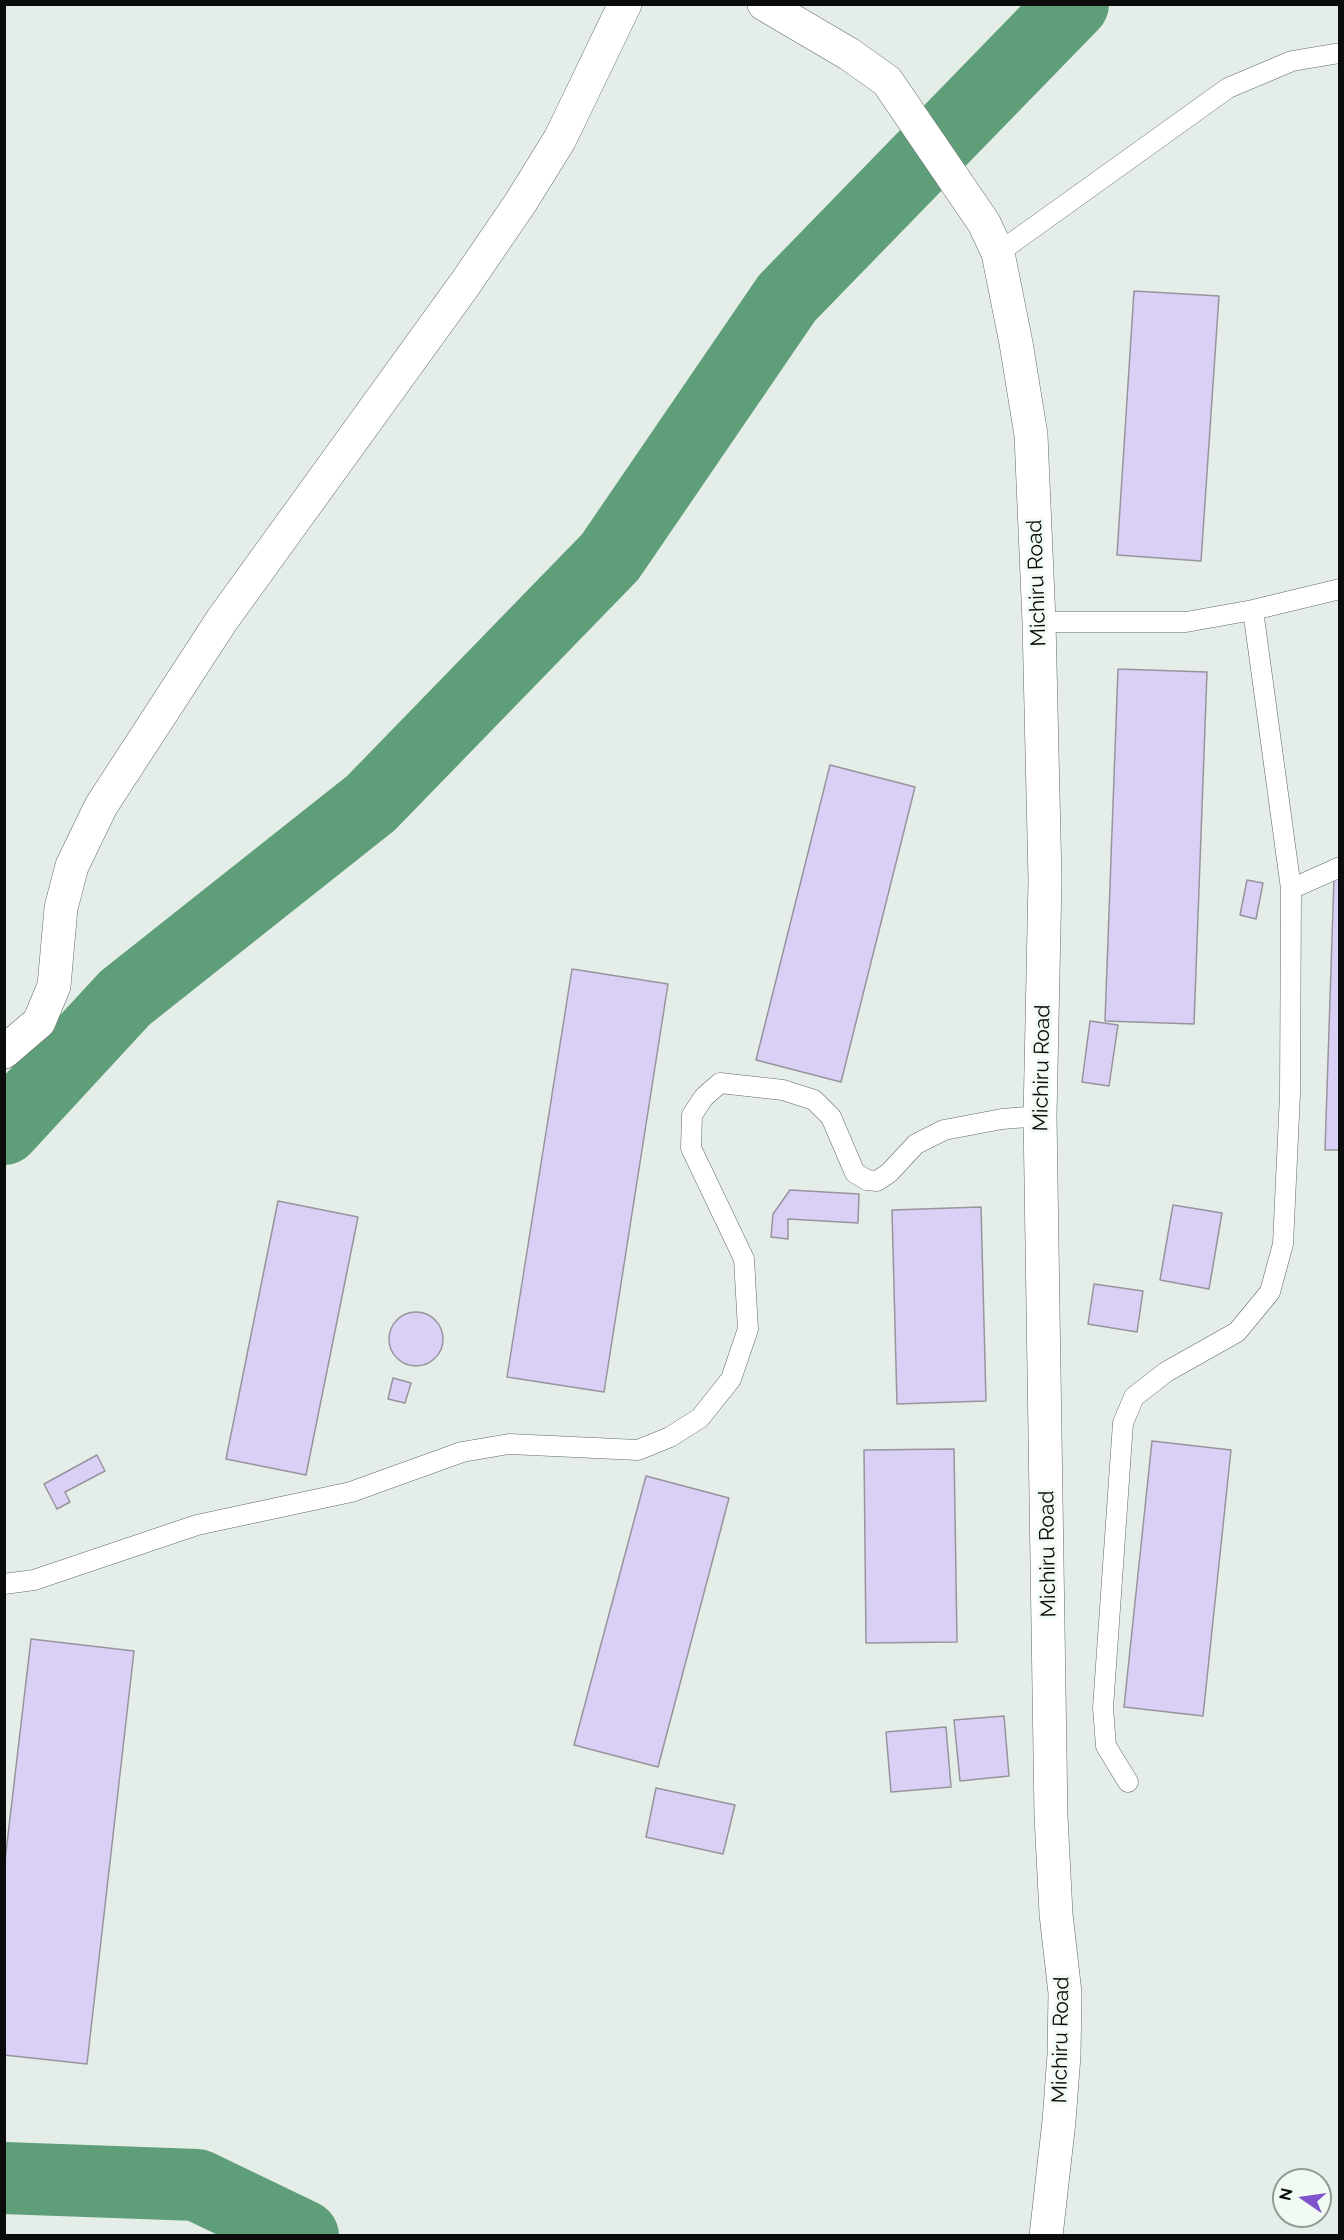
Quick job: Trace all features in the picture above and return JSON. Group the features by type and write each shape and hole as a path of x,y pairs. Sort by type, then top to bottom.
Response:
{"street":[{"path":"4,1052 39,1022 54,986 61,908 72,866 101,806 222,620 521,202 560,139 625,4"},
{"name":"Michiru Road","path":"764,4 849,54 887,81 984,223 998,253 1016,342 1030,435 1039,622 1045,880 1040,1116 1051,1816 1056,1914 1065,1993 1064,2055 1059,2121 1046,2235"}],"lane":[{"path":"998,253 1228,88 1292,61 1340,53"},
{"path":"1039,622 1186,622 1253,610 1340,589"},
{"path":"1128,1782 1106,1746 1102,1708 1123,1423 1134,1397 1166,1372 1237,1332 1270,1293 1283,1244 1290,1094 1291,889 1253,610"},
{"path":"1291,889 1340,867"},
{"path":"4,1584 34,1580 197,1525 351,1492 462,1452 509,1444 638,1450 670,1437 700,1418 731,1379 748,1329 744,1259 691,1148 692,1115 704,1097 720,1083 783,1090 814,1100 831,1117 855,1173 867,1180 877,1181 889,1173 916,1144 944,1130 1002,1119 1040,1116"}],"building":[{"path":"1134,291 1219,296 1201,561 1117,555"},
{"path":"1118,669 1207,672 1194,1024 1105,1021"},
{"path":"830,765 915,787 841,1082 756,1060"},
{"path":"1334,878 1340,878 1340,1150 1325,1150"},
{"path":"1247,880 1263,883 1256,919 1240,915"},
{"path":"572,969 668,984 604,1392 507,1377"},
{"path":"1090,1021 1118,1025 1109,1086 1082,1082"},
{"path":"790,1190 859,1194 858,1223 788,1219 788,1239 771,1237 773,1214"},
{"path":"278,1201 358,1217 306,1475 226,1459"},
{"path":"1173,1205 1222,1213 1209,1289 1160,1280"},
{"path":"981,1207 986,1401 897,1404 892,1210"},
{"path":"1094,1284 1143,1291 1137,1332 1088,1324"},
{"path":"416,1312 426,1314 435,1320 441,1329 443,1339 441,1349 435,1358 426,1364 416,1366 406,1364 397,1358 391,1349 389,1339 391,1329 397,1320 406,1314"},
{"path":"393,1378 411,1383 405,1403 388,1399"},
{"path":"1152,1441 1231,1450 1203,1716 1124,1707"},
{"path":"954,1449 957,1642 866,1643 864,1450"},
{"path":"97,1455 105,1471 65,1492 70,1502 57,1509 44,1484"},
{"path":"646,1476 729,1498 658,1767 574,1745"},
{"path":"31,1639 134,1651 87,2064 4,2055 4,1869"},
{"path":"1004,1716 1009,1776 960,1781 954,1720"},
{"path":"946,1727 951,1787 891,1792 886,1732"},
{"path":"656,1788 735,1805 723,1854 646,1837"}],"waterway":[{"path":"4,1129 125,998 371,803 610,557 787,298 1073,4"},
{"path":"4,2178 197,2185 303,2236"}]}
